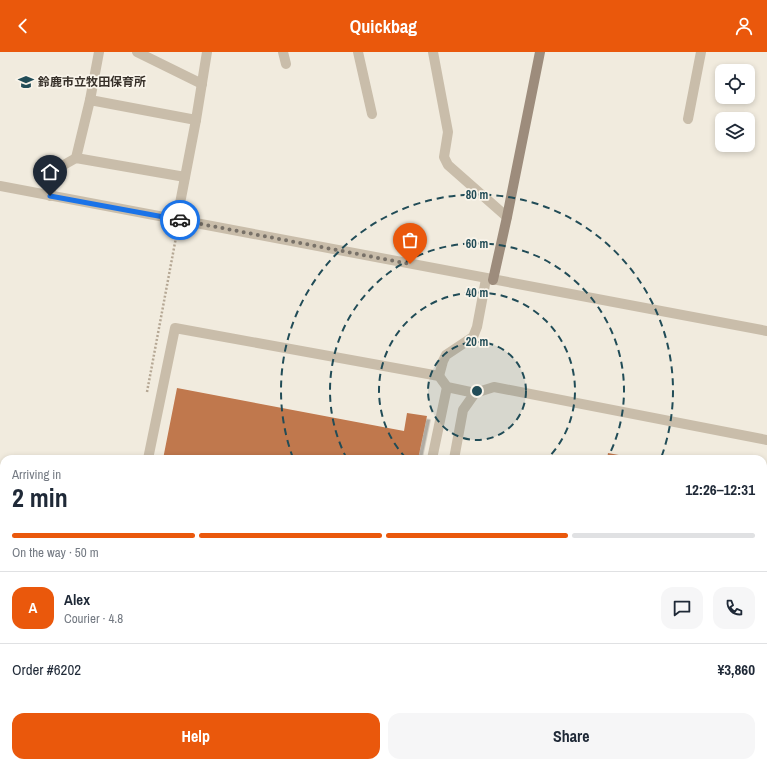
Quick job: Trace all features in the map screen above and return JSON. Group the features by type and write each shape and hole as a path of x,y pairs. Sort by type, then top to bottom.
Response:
{"street":[{"path":"76,158 90,100 99,52"},
{"path":"137,52 202,84"},
{"path":"178,220 207,52"},
{"path":"283,52 286,64"},
{"path":"358,52 372,114"},
{"path":"433,52 448,132 444,157 448,165 507,217"},
{"path":"439,376 446,355 473,337 477,327 507,217 540,52"},
{"path":"688,119 701,52"},
{"path":"90,100 196,120"},
{"path":"50,196 53,171 76,158 185,177"},
{"path":"0,186 767,331"},
{"path":"149,455 175,328 439,376 446,387 433,455"},
{"path":"446,387 475,393 494,387 767,440"},
{"path":"455,455 463,410 475,393"}],"path":[{"path":"146,397 178,220"}],"building":[{"path":"177,388 404,431 407,413 427,416 419,455 164,455"},
{"path":"608,453 619,455 608,455"}],"way so far":[{"path":"180,220 410,264"}],"place":[{"name":"鈴鹿市立牧田保育所","path":"26,82"}],"route":[{"path":"50,196 180,220"}]}
